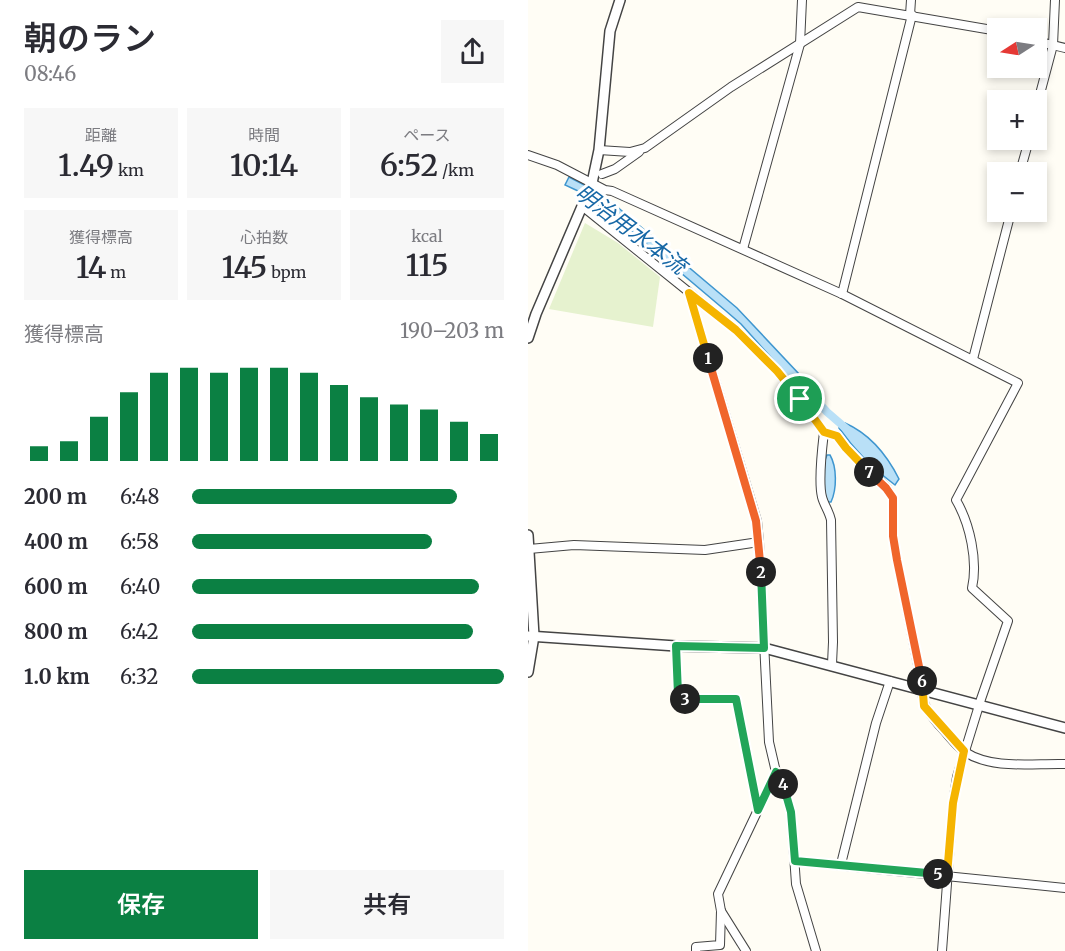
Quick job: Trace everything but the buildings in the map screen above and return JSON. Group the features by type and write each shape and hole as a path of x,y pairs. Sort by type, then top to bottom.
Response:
{"street":[{"path":"528,338 591,185 599,150 610,32 620,0"},
{"path":"742,249 800,44 802,0"},
{"path":"842,294 911,15 911,0"},
{"path":"1041,90 1053,45 1055,0"},
{"path":"602,174 615,169 731,87 858,7 987,29"},
{"path":"1047,44 1065,48"},
{"path":"599,150 630,152 645,148"},
{"path":"528,155 557,165 591,185 842,294 1018,383 956,500 963,513 970,538 974,578 972,588 1008,621 964,751 953,803 942,951"},
{"path":"584,201 689,293 736,330 769,363 800,399 824,432 837,436 893,498 893,536 922,685 922,700 928,712 964,751 978,759 994,763 1065,764"},
{"path":"973,359 1008,222"},
{"path":"689,293 756,521 769,742 776,772 780,776 791,812 796,884 816,951"},
{"path":"824,432 821,460 822,497 831,520 832,664"},
{"path":"528,535 531,636 528,672"},
{"path":"528,544 705,550 759,542"},
{"path":"531,636 676,646 764,648 832,664 922,691 1065,728"},
{"path":"676,646 678,694 685,699 736,699 758,810"},
{"path":"841,864 876,723 890,681"},
{"path":"696,951 696,947 720,945 721,911 718,894 776,772"},
{"path":"795,861 1065,888"},
{"path":"721,911 746,951"}],"green space":[{"path":"585,223 618,243 660,277 653,327 549,309"}],"water":[{"path":"569,177 615,205 737,308 819,393 810,401 741,324 610,213 565,185"},
{"path":"845,423 870,439 883,454 899,479 895,485 851,444 839,428"},
{"path":"827,455 830,455 835,472 831,502 828,502 823,485"}],"waterway":[{"name":"明治用水本流","path":"808,391 849,431"}],"route":[{"path":"689,293 736,330 777,371 800,399 824,432 837,436 893,498 893,536 922,685 922,700 928,712 964,751 953,803 947,875 795,861 791,812 780,776 776,772 758,810 736,699 685,699 678,694 676,646 764,648 756,521 689,293"}]}
